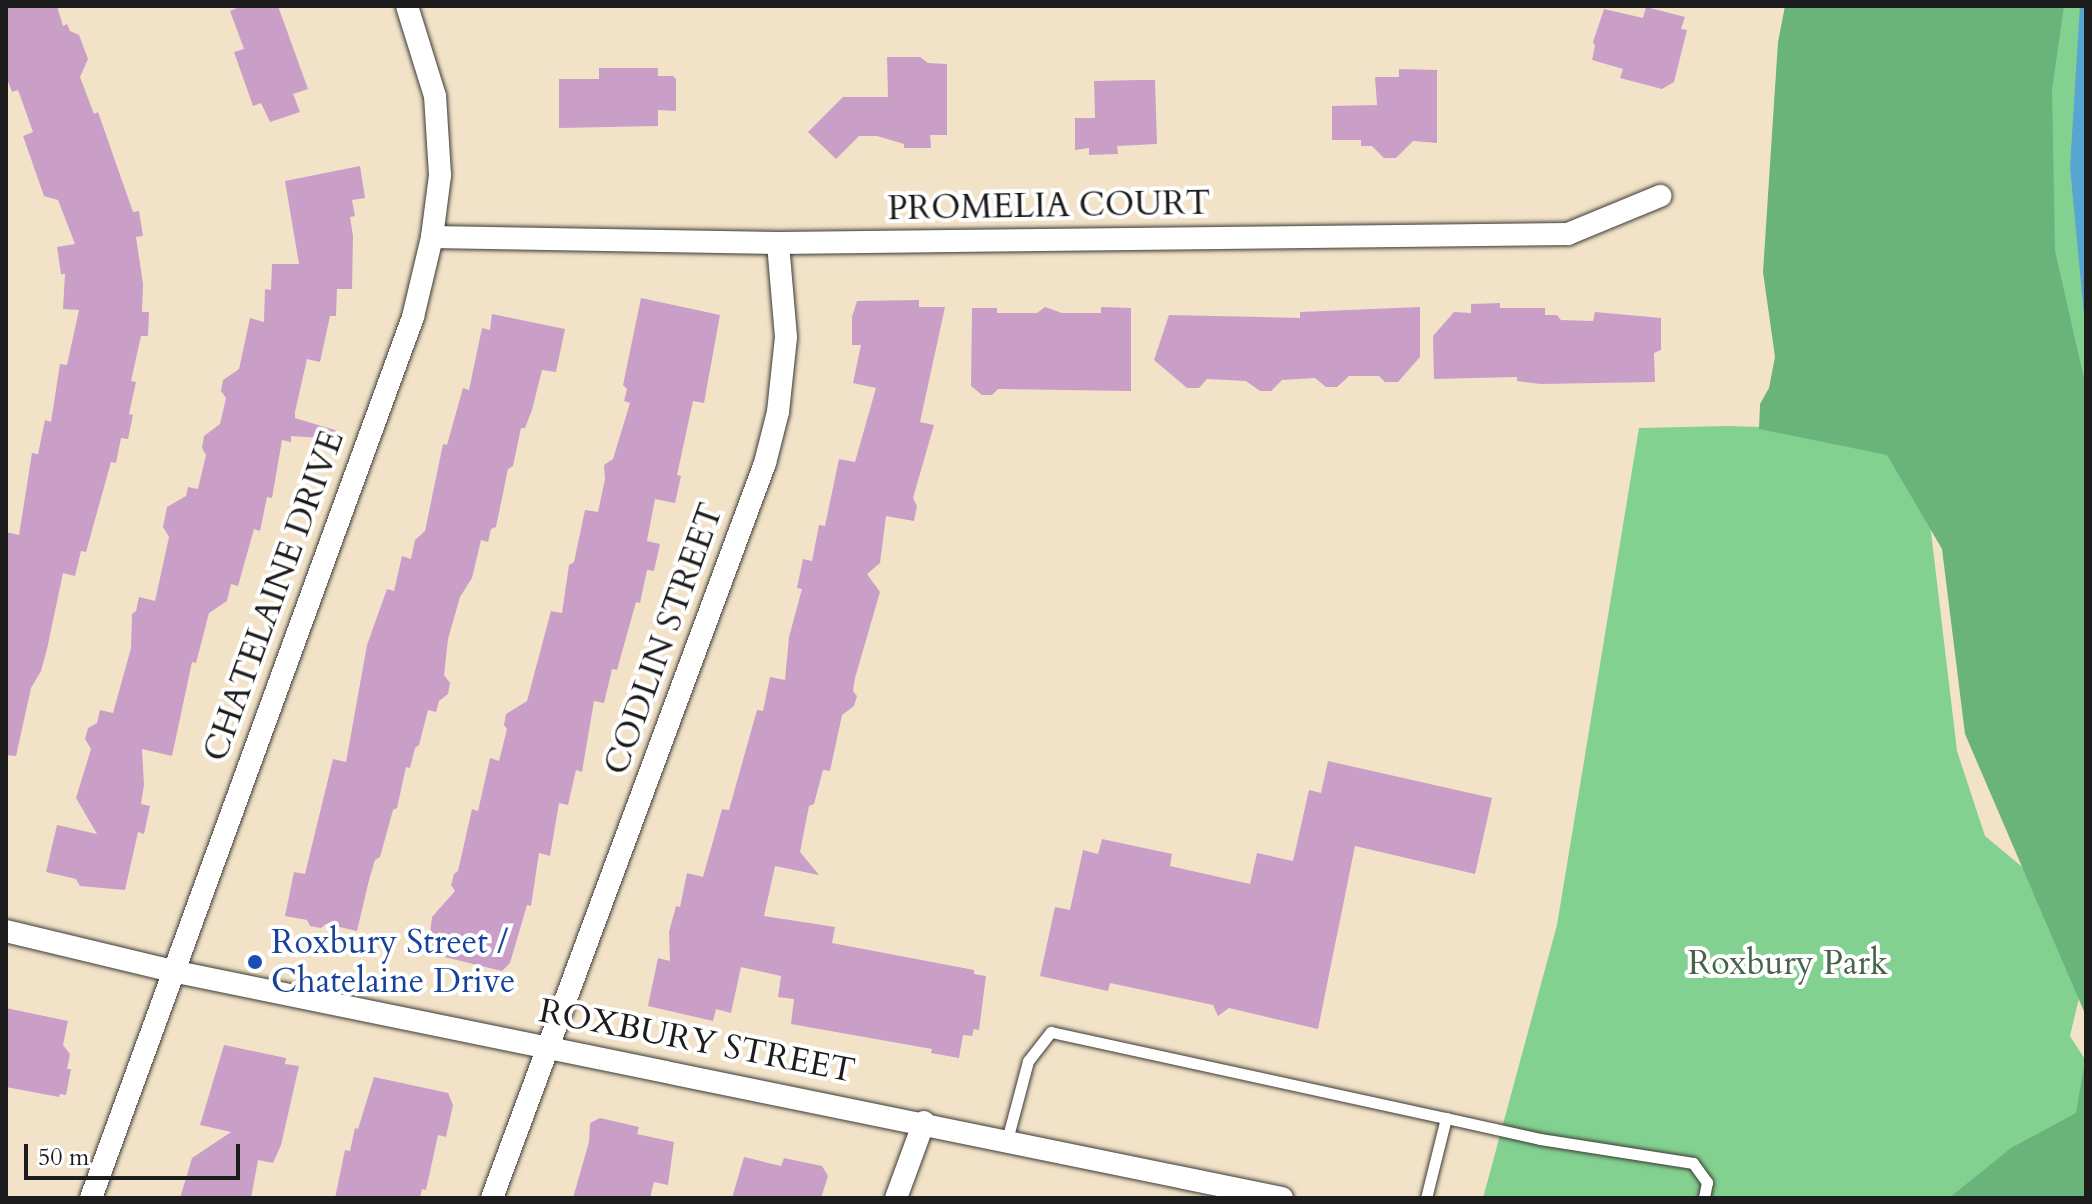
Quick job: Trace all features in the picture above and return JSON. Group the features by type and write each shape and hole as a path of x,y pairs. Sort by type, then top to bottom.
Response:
{"street":[{"name":"CHATELAINE DRIVE","path":"91,1198 413,317 432,237 440,175 435,96 407,6"},
{"name":"PROMELIA COURT","path":"432,237 778,243 1568,234 1660,196"},
{"name":"CODLIN STREET","path":"492,1198 765,463 778,412 786,337 778,243"},
{"name":"ROXBURY STREET","path":"6,931 172,971 924,1122 1282,1198"},
{"path":"896,1198 924,1122"}],"lane":[{"path":"1007,1140 1028,1061 1051,1032 1540,1139 1693,1163 1707,1182 1704,1198"},
{"path":"1426,1198 1446,1118"}],"green space":[{"path":"1785,6 2064,6 2052,90 2055,251 2086,387 2086,1016 1965,734 1942,549 1887,455 1759,429 1760,404 1769,388 1775,357 1763,272 1778,42"},
{"path":"2027,6 2086,6 2086,478 2019,308"},
{"name":"Roxbury Park","path":"1727,426 1919,431 1957,751 1985,836 2086,920 2086,969 2070,1036 2086,1061 2086,1198 1483,1198 1557,925 1639,428"},
{"path":"2086,1055 2086,1198 1949,1198 2011,1148 2076,1113"}],"water":[{"path":"2080,6 2086,6 2086,336 2070,167"}],"building":[{"path":"6,6 57,6 63,26 67,24 70,31 79,35 88,59 80,77 94,114 98,112 133,212 139,211 143,236 136,237 143,284 142,312 149,312 148,336 141,336 131,381 136,382 129,414 133,415 128,439 121,438 116,463 111,462 86,552 81,551 75,576 63,573 47,649 41,671 31,688 16,756 6,755 6,532 19,535 32,453 38,454 45,420 51,422 60,364 67,365 79,310 63,309 65,274 61,274 57,247 75,244 58,200 44,196 23,136 33,132 18,90 12,92 6,76"},
{"path":"242,6 278,6 308,89 293,94 300,112 270,122 261,103 253,106 234,52 244,49 230,11"},
{"path":"1646,7 1685,17 1681,29 1687,30 1674,82 1662,89 1620,78 1623,69 1592,60 1593,42 1604,9 1643,18"},
{"path":"887,57 920,57 928,63 947,64 947,135 930,135 931,148 904,148 904,144 877,136 859,136 836,159 808,132 843,97 888,97"},
{"path":"599,68 658,68 658,76 673,76 676,79 676,111 658,110 658,126 559,128 559,79 599,79"},
{"path":"1399,69 1437,70 1437,143 1413,141 1396,158 1384,158 1372,146 1361,146 1361,140 1332,140 1332,106 1377,105 1375,77 1399,77"},
{"path":"1155,80 1157,144 1117,146 1118,154 1089,155 1089,148 1075,150 1075,118 1095,118 1094,81"},
{"path":"360,166 365,198 352,200 355,216 350,217 353,236 352,289 337,289 336,316 330,316 320,362 307,359 295,412 295,418 338,431 337,439 291,436 291,442 282,440 272,498 267,497 260,531 254,529 238,586 231,584 227,601 209,613 196,663 192,662 172,756 142,749 144,785 141,804 150,806 144,834 138,832 125,890 80,886 76,879 46,872 57,825 97,834 76,798 91,749 85,739 88,728 97,723 100,710 113,713 131,648 132,614 136,611 139,597 155,601 169,537 163,527 167,507 186,496 188,487 198,489 206,455 202,448 204,436 220,424 226,398 221,391 223,380 239,369 250,318 264,322 265,289 271,290 272,264 299,264 285,181"},
{"path":"641,298 720,315 704,403 693,401 677,475 681,476 675,503 655,499 647,541 660,544 654,571 647,570 640,603 636,602 617,670 612,669 604,703 594,701 582,772 576,770 568,805 559,803 550,856 539,853 531,906 527,905 510,963 502,971 428,953 432,917 455,891 451,885 458,871 472,809 478,811 490,758 499,761 507,729 504,725 506,714 527,701 551,611 562,613 569,565 574,562 585,510 598,512 605,479 604,465 613,459 630,403 624,401 627,389 623,385"},
{"path":"919,300 919,307 945,307 920,422 934,425 913,498 917,506 914,521 886,516 880,563 867,574 880,592 855,678 853,691 857,696 854,706 842,715 830,771 823,770 814,804 809,806 800,852 819,875 775,866 764,916 835,927 832,943 974,970 974,974 986,976 979,1030 974,1029 972,1036 963,1035 959,1058 931,1053 932,1049 791,1024 794,999 778,997 781,976 741,967 731,1013 716,1009 713,1021 648,1006 658,958 670,961 669,932 676,906 680,907 687,873 703,877 722,809 729,810 757,710 763,711 770,677 785,680 789,637 802,589 797,588 803,559 812,561 819,525 825,526 839,459 855,462 876,388 853,383 861,345 852,345 852,317 857,301"},
{"path":"1500,303 1500,308 1545,308 1545,315 1557,315 1561,320 1593,321 1595,312 1661,318 1661,350 1654,353 1655,382 1541,384 1517,381 1517,377 1434,379 1433,336 1454,312 1471,313 1471,304"},
{"path":"1045,307 1062,313 1101,313 1101,307 1131,308 1131,391 998,389 992,395 982,395 971,386 972,308 997,308 997,313 1037,313"},
{"path":"1420,307 1420,357 1398,382 1385,382 1379,376 1349,376 1337,387 1326,387 1315,378 1282,380 1271,391 1260,391 1246,381 1207,379 1199,388 1187,388 1154,360 1169,315 1300,318 1300,312"},
{"path":"492,314 565,329 556,372 542,370 532,410 525,428 521,428 513,466 508,469 496,527 491,529 488,542 481,540 472,578 460,597 448,639 444,675 450,683 448,694 439,701 436,712 428,710 419,745 415,748 410,768 406,767 397,808 393,810 380,857 375,860 357,931 326,924 321,928 310,926 307,920 285,916 294,872 305,874 333,759 346,762 367,645 387,589 394,591 402,556 411,559 415,540 425,531 443,444 447,445 463,388 469,390 482,328 490,330"},
{"path":"1328,761 1492,798 1475,874 1355,846 1318,1029 1229,1008 1218,1016 1213,1005 1110,983 1108,991 1040,976 1055,907 1070,910 1083,850 1098,854 1102,839 1172,854 1170,866 1250,884 1257,853 1293,861 1309,790 1321,793"},
{"path":"6,1008 68,1021 63,1045 70,1054 67,1069 71,1069 66,1095 60,1094 59,1097 6,1087"},
{"path":"224,1045 286,1058 285,1064 299,1066 281,1145 273,1163 258,1160 251,1198 180,1198 192,1158 231,1132 200,1125"},
{"path":"374,1077 448,1093 453,1105 446,1137 438,1135 426,1190 422,1189 420,1198 335,1198 345,1150 350,1151"},
{"path":"600,1118 639,1127 637,1134 674,1142 668,1185 654,1182 650,1198 573,1198 589,1142 590,1123"},
{"path":"744,1157 781,1166 784,1158 822,1166 828,1176 821,1198 732,1198"}],"place":[{"name":"Roxbury Street / Chatelaine Drive","path":"255,962"}]}
